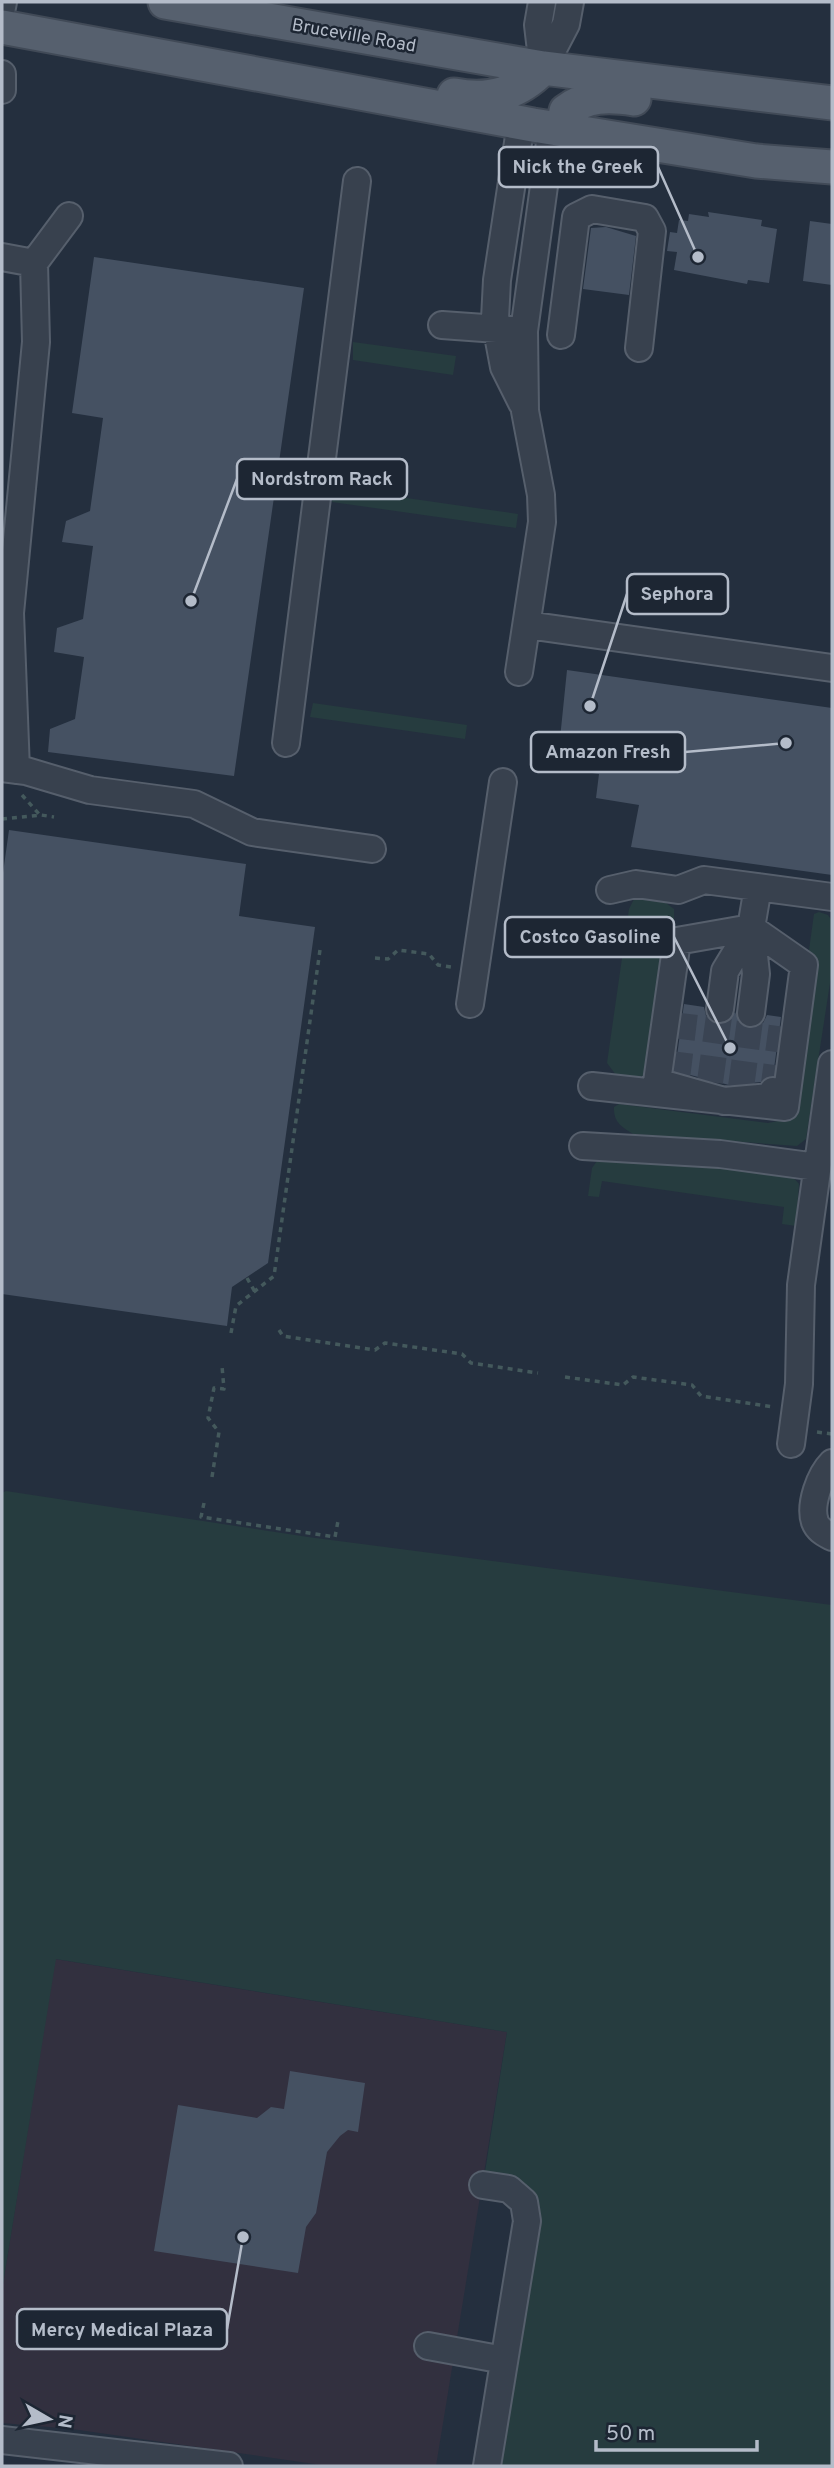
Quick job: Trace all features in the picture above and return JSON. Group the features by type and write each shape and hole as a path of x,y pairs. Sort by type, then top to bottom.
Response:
{"main road":[{"name":"Bruceville Road","path":"165,2 544,68 831,103"},
{"path":"2,27 546,127 756,160 832,167"},
{"path":"282,79 349,76 462,97 483,97 507,93 528,84 544,68"},
{"name":"Bruceville Road","path":"546,127 564,121 566,111 577,102 596,96 621,97 766,118 831,103"}],"street":[{"path":"542,2 538,25 544,68"},
{"path":"544,68 566,24 570,2"},
{"path":"2,74 2,90"},
{"path":"526,411 504,367 497,329 497,280 546,127"},
{"path":"519,673 542,522 541,495 526,411 524,331 546,127"},
{"path":"286,743 357,181"},
{"path":"561,335 576,217 592,209 645,218 651,223 639,348"},
{"path":"69,216 34,263 36,342 10,613 13,778 194,804 251,832 372,849"},
{"path":"2,257 34,263"},
{"path":"442,325 524,331"},
{"path":"527,625 832,668"},
{"path":"470,1004 503,782"},
{"path":"610,890 636,884 678,890 704,880 832,897"},
{"path":"751,1013 756,974 751,928 758,887"},
{"path":"686,1004 693,948 751,928"},
{"path":"720,1009 725,971 751,928"},
{"path":"751,928 788,982 783,1017"},
{"path":"751,928 804,965 785,1107 725,1090 657,1082 677,941 751,928"},
{"path":"791,1444 799,1384 801,1285 823,1169 832,1064"},
{"path":"677,1078 677,1082 771,1097 772,1091"},
{"path":"592,1086 725,1090"},
{"path":"583,1146 720,1154 823,1169"},
{"path":"832,1463 819,1478 814,1521 820,1531 832,1537"},
{"path":"484,2185 509,2189 524,2202 527,2221 486,2466"},
{"path":"428,2346 504,2360"},
{"path":"2,2440 229,2466"}],"path":[{"path":"13,778 41,815"},
{"path":"2,819 41,815 54,817"},
{"path":"231,1333 236,1306 274,1276 320,950"},
{"path":"375,958 388,959 398,950 429,954 438,965 455,967"},
{"path":"247,1278 255,1292"},
{"path":"279,1330 283,1336 374,1350 385,1343 462,1353 471,1363 538,1373"},
{"path":"212,1477 219,1432 208,1418 214,1388 223,1389 222,1366"},
{"path":"565,1377 623,1385 633,1377 692,1385 701,1396 780,1408"},
{"path":"817,1432 832,1434"},
{"path":"204,1503 201,1517 335,1537 338,1521"}],"shaded area":[{"path":"55,1959 507,2032 436,2466 328,2466 72,2429 2,2423 2,2290"}],"green space":[{"path":"353,342 456,356 453,375 353,360"},
{"path":"335,485 351,490 518,514 516,528 332,502"},
{"path":"313,703 467,725 465,739 310,717"},
{"path":"645,898 666,903 674,909 674,919 653,1067 641,1076 632,1077 616,1075 607,1063 629,909 634,899"},
{"path":"819,912 828,915 832,921 832,970 806,1139 797,1146 633,1134 622,1126 614,1112 614,1107 619,1104 768,1123 778,1121 786,1115 814,914"},
{"path":"608,1158 790,1174 799,1184 796,1226 782,1224 784,1207 602,1181 599,1197 588,1196 592,1168 597,1161"},
{"path":"6,1491 308,1537 832,1605 832,2466 487,2466 524,2201 483,2185 507,2032 56,1959 2,2290 2,1493"}],"building":[{"path":"708,212 762,220 761,226 777,229 769,283 748,280 747,284 674,270 677,252 667,251 670,232 677,233 679,220 688,221 689,214 709,217"},
{"path":"810,221 832,224 832,285 803,281"},
{"path":"606,227 636,236 629,295 583,289 591,228"},
{"path":"94,257 304,288 234,776 48,752 50,729 75,719 84,657 54,652 57,628 83,619 93,546 62,542 66,521 90,511 103,418 72,413"},
{"path":"567,670 832,708 832,875 631,847 639,805 596,798 599,774 557,768"},
{"path":"9,830 246,864 239,916 315,927 268,1263 232,1287 227,1326 2,1294 2,880"},
{"path":"684,1004 704,1007 706,1016 717,1024 727,1023 735,1012 741,1025 750,1029 763,1023 767,1015 781,1017 773,1076 761,1082 729,1085 675,1071"},
{"path":"290,2071 365,2083 358,2132 348,2130 327,2152 316,2213 306,2227 298,2273 154,2251 178,2105 257,2118 271,2107 284,2109"}],"tunnel":[{"path":"677,1078 686,1004"},
{"path":"710,1082 720,1009"},
{"path":"741,1087 751,1013"},
{"path":"773,1091 783,1017"}],"place":[{"name":"Nick the Greek","path":"698,257"},
{"name":"Nordstrom Rack","path":"191,601"},
{"name":"Sephora","path":"590,706"},
{"name":"Amazon Fresh","path":"786,743"},
{"name":"Costco Gasoline","path":"730,1048"},
{"name":"Mercy Medical Plaza","path":"243,2237"}]}
